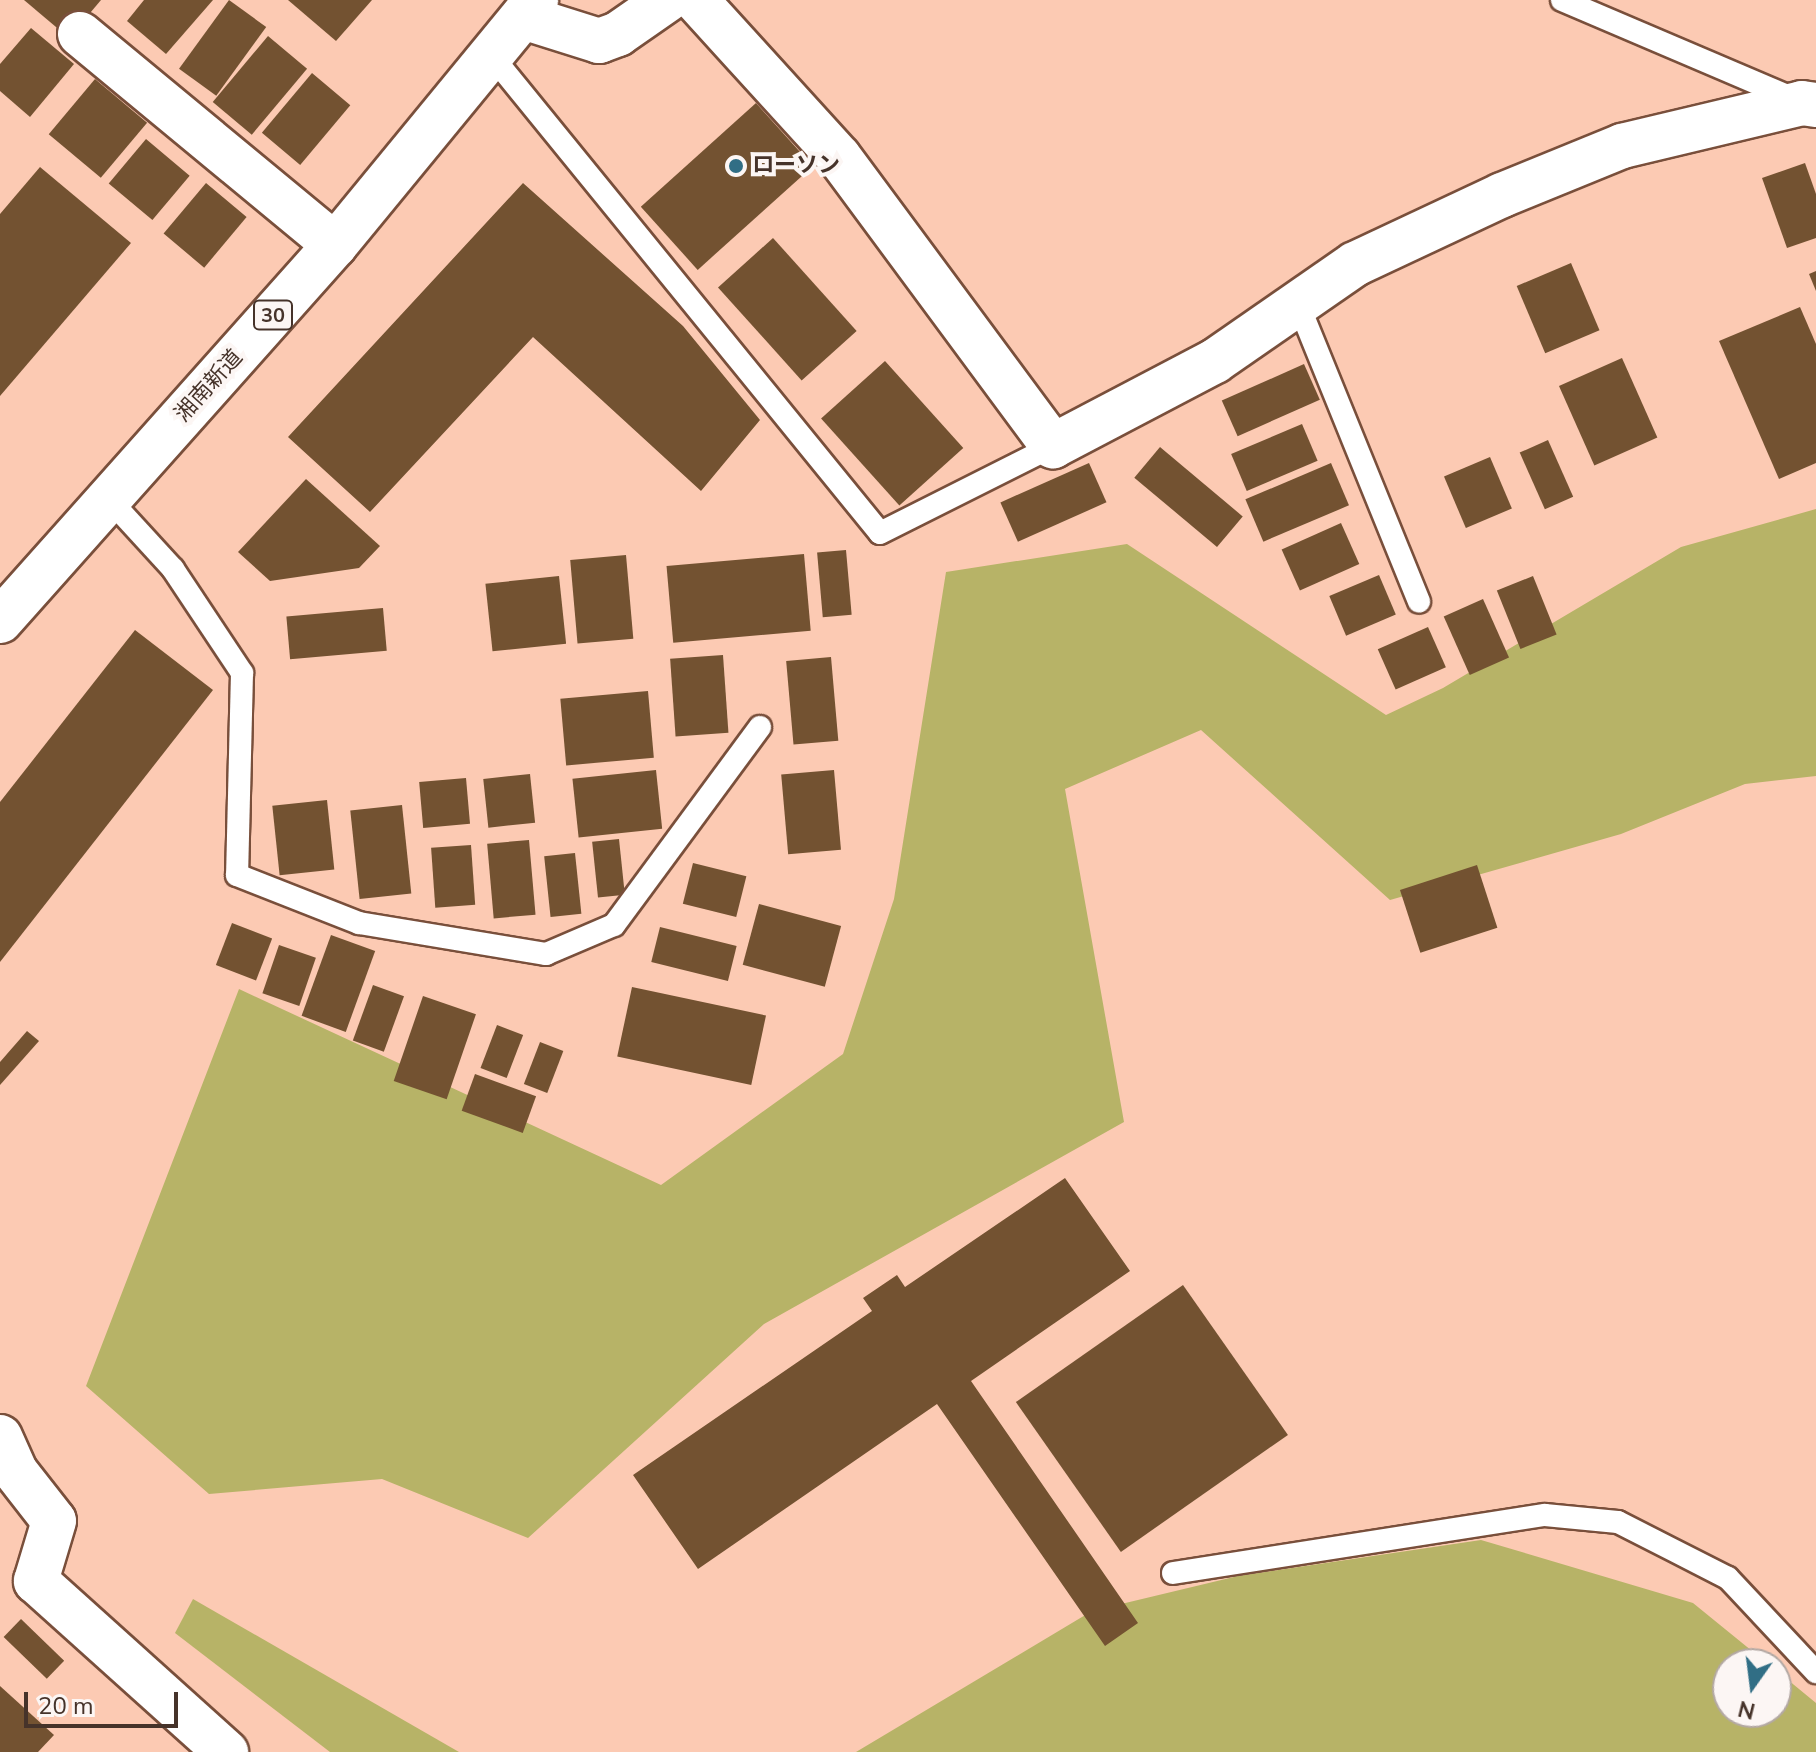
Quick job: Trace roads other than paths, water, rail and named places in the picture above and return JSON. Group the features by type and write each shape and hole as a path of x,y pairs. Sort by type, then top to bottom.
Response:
{"street":[{"path":"530,8 599,41 618,34 667,0"},
{"path":"696,0 839,157 1053,446 1215,361 1299,306 1355,264 1622,146 1809,104"},
{"name":"湘南新道","path":"0,621 335,245 530,8"},
{"path":"80,34 335,245"},
{"path":"0,1437 15,1471 54,1521 36,1581 226,1752"}],"lane":[{"path":"1562,0 1809,104"},
{"path":"491,55 880,533 1053,446"},
{"path":"1299,306 1419,602"},
{"path":"108,498 173,569 242,673 237,875 359,923 546,954 614,925 760,727"},
{"path":"1173,1573 1545,1515 1618,1522 1728,1578 1816,1672"}],"place":[{"name":"ローソン","path":"736,166"}]}
